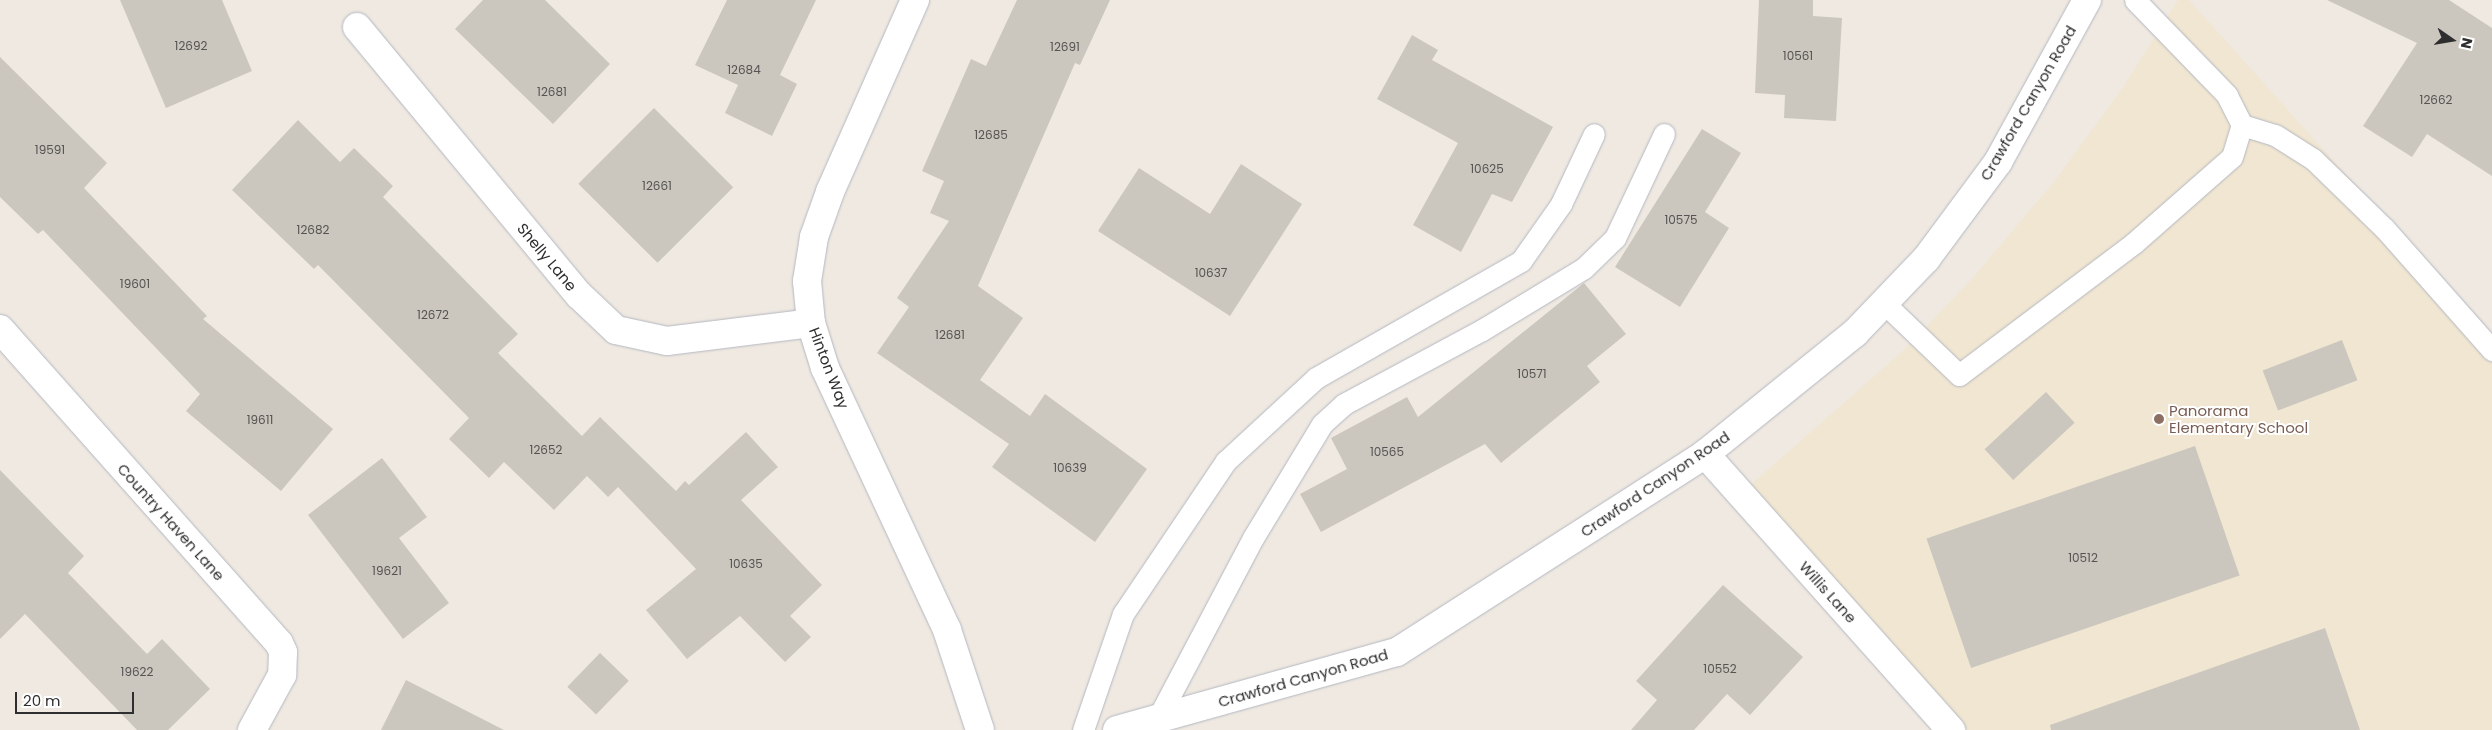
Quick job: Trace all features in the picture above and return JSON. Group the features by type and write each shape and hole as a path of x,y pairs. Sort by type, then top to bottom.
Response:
{"street":[{"name":"Hinton Way","path":"915,0 814,237 807,281 811,323 825,368 947,630 980,730"},
{"name":"Crawford Canyon Road","path":"1117,730 1397,652 1705,454 1855,332 1926,259 1998,162 2086,0"},
{"name":"Shelly Lane","path":"357,27 579,295 616,330 667,341 811,323"},
{"name":"Country Haven Lane","path":"0,329 279,643 283,652 282,675 252,730"},
{"name":"Willis Lane","path":"1705,454 1951,730"}],"lane":[{"path":"1884,303 1959,374 2134,243 2232,156 2242,125 2227,95 2135,0"},
{"path":"2242,125 2275,134 2314,159 2385,230 2492,350"},
{"path":"1084,730 1123,614 1226,461 1316,378 1521,261 1561,204 1594,134"},
{"path":"1158,718 1253,538 1322,424 1344,404 1482,330 1584,268 1615,238 1664,134"}],"shaded area":[{"name":"Panorama Elementary School","path":"2178,0 2189,0 2492,337 2492,730 1966,730 1748,487 1904,350 1970,281 2054,182 2122,89"}],"building":[{"path":"120,0 222,0 252,71 166,108"},
{"path":"483,0 545,0 610,64 553,124 455,29"},
{"path":"727,0 816,0 780,75 797,84 772,136 725,113 738,85 695,65"},
{"path":"1017,0 1110,0 1080,65 1075,63 978,286 1023,318 980,380 1030,416 1045,394 1147,469 1095,542 992,467 1009,444 877,353 909,307 897,298 949,221 930,213 944,181 922,171 971,59 986,66"},
{"path":"1759,0 1813,0 1813,16 1842,18 1836,121 1784,118 1785,95 1755,93"},
{"path":"2327,0 2449,0 2492,28 2492,176 2427,134 2412,157 2363,126 2417,43"},
{"path":"1412,35 1438,50 1432,60 1553,127 1512,202 1492,194 1461,252 1413,225 1458,143 1377,99"},
{"path":"0,57 107,163 84,188 207,316 203,319 333,429 281,491 186,411 200,394 43,230 38,234 0,197"},
{"path":"654,108 733,187 658,263 578,184"},
{"path":"298,120 340,162 354,148 393,186 383,197 518,334 498,353 582,436 600,417 676,491 685,481 689,485 746,432 778,467 741,500 822,585 790,616 811,637 785,662 740,616 687,659 646,610 696,569 618,487 608,497 587,476 554,510 504,462 489,478 449,439 469,418 318,265 314,269 232,190"},
{"path":"1702,129 1741,153 1705,212 1729,228 1680,307 1615,267"},
{"path":"1241,164 1302,204 1230,316 1098,231 1139,168 1210,214"},
{"path":"1584,283 1626,334 1587,366 1600,382 1501,463 1485,444 1321,532 1300,494 1347,469 1331,438 1407,397 1418,417"},
{"path":"2342,340 2357,380 2278,411 2263,370"},
{"path":"2046,392 2075,423 2013,480 1985,449"},
{"path":"2195,446 2240,576 1971,668 1926,538"},
{"path":"382,458 427,517 399,538 449,603 403,639 308,515"},
{"path":"0,470 84,556 68,573 147,654 162,639 210,689 168,730 137,730 25,614 0,639"},
{"path":"1723,585 1803,657 1750,715 1727,694 1694,730 1631,730 1657,700 1636,681"},
{"path":"2325,628 2360,730 2051,730 2050,725"},
{"path":"600,653 629,681 596,715 567,687"},
{"path":"406,680 504,730 381,730"}],"place":[{"name":"Panorama Elementary School","path":"2159,419"}]}
